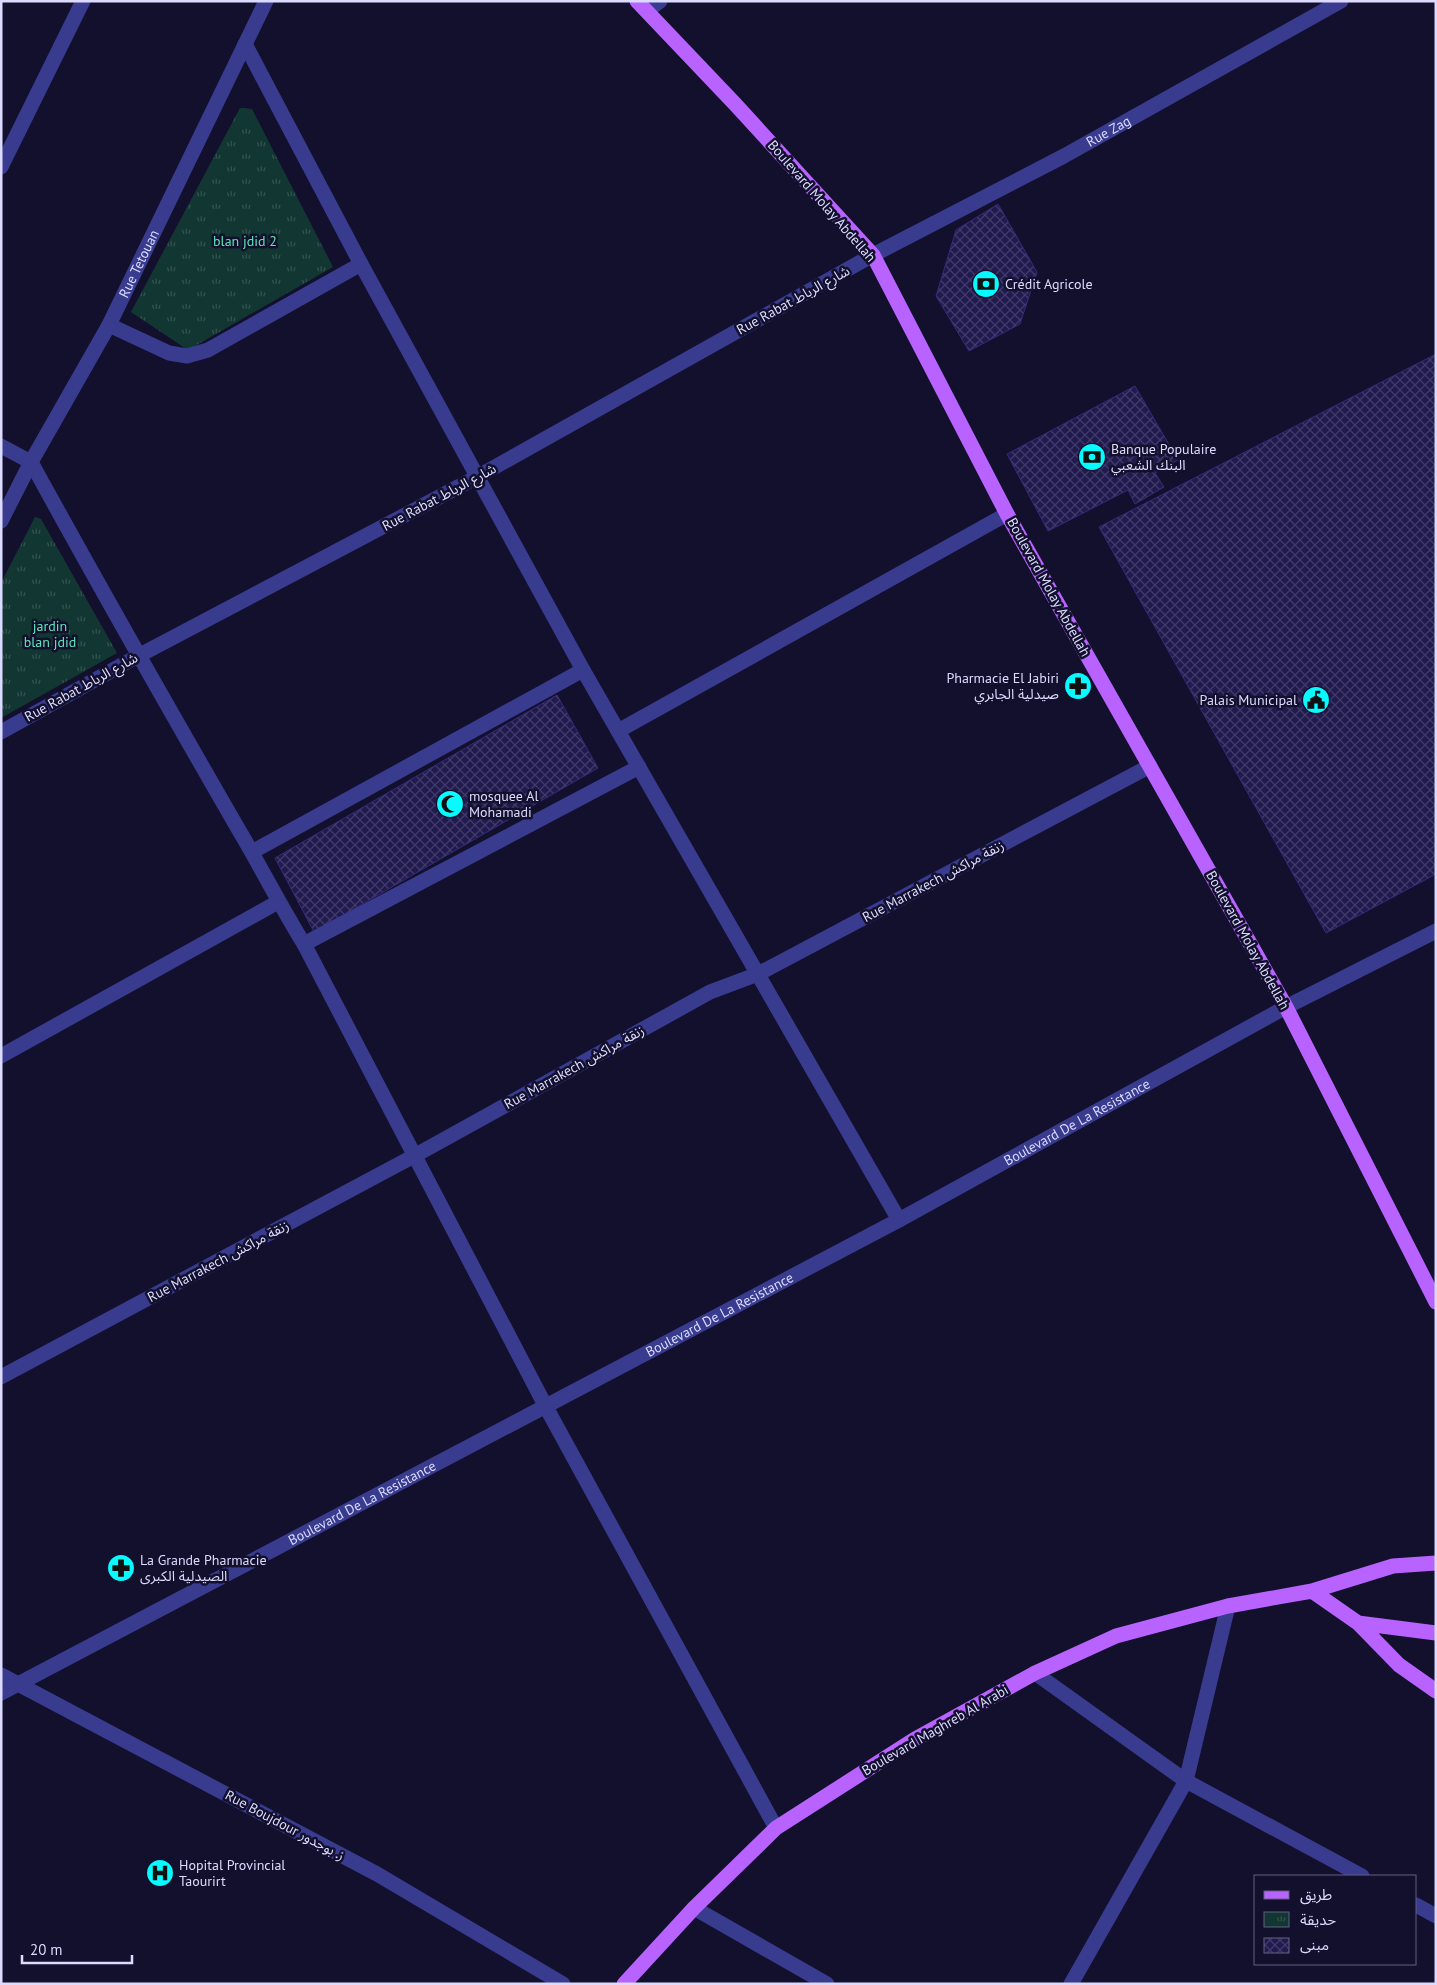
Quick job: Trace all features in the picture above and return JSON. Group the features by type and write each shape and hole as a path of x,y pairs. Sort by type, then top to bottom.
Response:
{"main road":[{"name":"Boulevard Molay Abdellah","path":"642,6 735,104 873,255 1007,514 1286,1008 1436,1302"},
{"name":"Boulevard Maghreb Al Arabi","path":"624,1984 694,1908 776,1828 915,1739 1035,1673 1116,1636 1228,1606 1312,1591 1393,1566 1436,1563"},
{"path":"1312,1591 1358,1624 1399,1665 1436,1691"},
{"path":"1358,1624 1436,1633"}],"street":[{"path":"1,167 83,1"},
{"name":"Rue Tetouan","path":"1,521 31,462 109,325 266,1"},
{"path":"642,6 660,1"},
{"name":"Rue Zag","path":"873,255 1064,156 1341,1"},
{"path":"246,44 361,264 583,670 900,1220"},
{"name":"Rue Rabat شارع الرباط","path":"1,732 138,656 477,477 873,255"},
{"path":"109,325 169,354 187,356 208,350 361,264"},
{"path":"1,446 31,462 138,656 252,852 278,902 304,944 546,1407 776,1828"},
{"path":"618,731 1007,514"},
{"path":"252,852 583,670"},
{"name":"Rue Marrakech زنقة مراكش","path":"1,1377 414,1156 710,992 758,974 1150,766"},
{"path":"304,944 639,767"},
{"path":"1,1056 278,902"},
{"name":"Boulevard De La Resistance","path":"1,1693 900,1220 1286,1008 1436,931"},
{"path":"1070,1984 1186,1781 1228,1606"},
{"path":"1035,1673 1186,1781 1360,1875"},
{"name":"Rue Boujdour ز. بوجدور","path":"1,1675 377,1874 563,1984"},
{"path":"1417,1906 1436,1916"},
{"path":"694,1908 827,1984"}],"green space":[{"name":"blan jdid 2","path":"240,108 252,109 333,267 188,350 131,312"},
{"name":"jardin blan jdid","path":"35,517 41,519 117,653 1,718 1,583"}],"building":[{"name":"Crédit Agricole","path":"998,204 1037,272 1020,324 969,351 936,296 956,230"},
{"name":"Palais Municipal","path":"1436,354 1436,874 1326,933 1099,527"},
{"name":"Banque Populaire البنك الشعبي","path":"1135,386 1178,460 1155,473 1164,487 1135,504 1128,490 1048,531 1007,454"},
{"name":"mosquee Al Mohamadi","path":"557,695 598,768 314,932 275,858"}],"place":[{"name":"Crédit Agricole","path":"986,284"},
{"name":"Banque Populaire البنك الشعبي","path":"1092,457"},
{"name":"Pharmacie El Jabiri صيدلية الجابري","path":"1078,686"},
{"name":"Palais Municipal","path":"1316,700"},
{"name":"mosquee Al Mohamadi","path":"450,804"},
{"name":"La Grande Pharmacie الصيدلية الكبرى","path":"121,1568"},
{"name":"Hopital Provincial Taourirt","path":"160,1873"}]}
